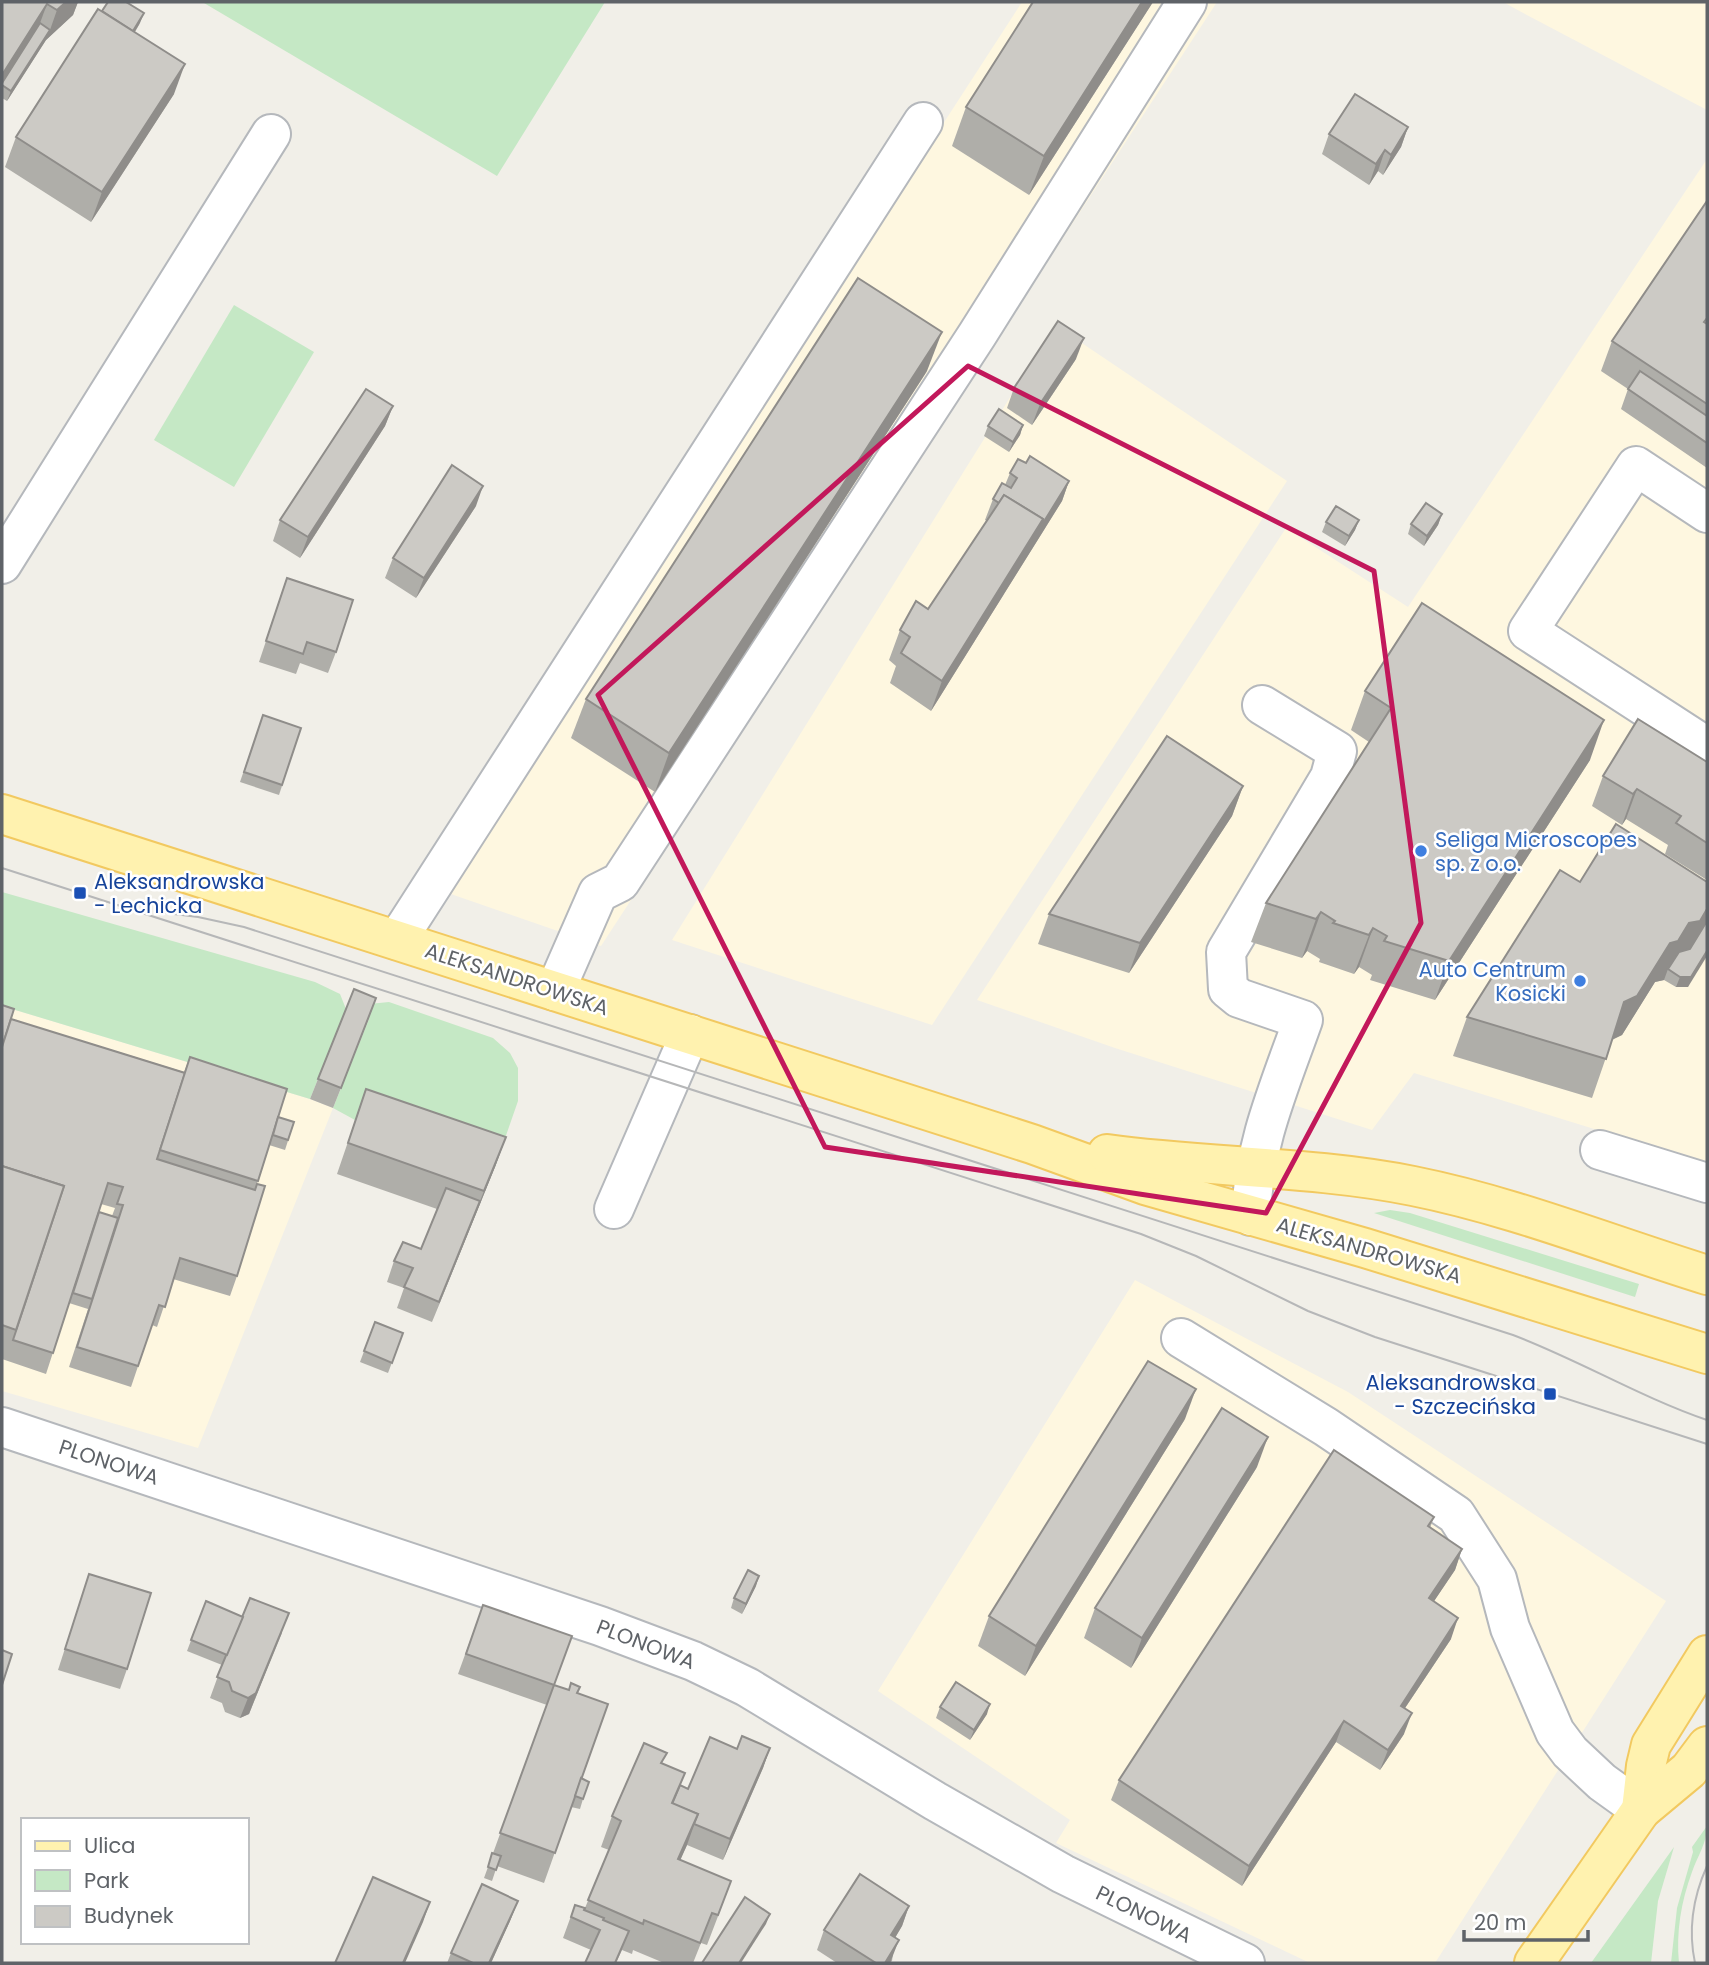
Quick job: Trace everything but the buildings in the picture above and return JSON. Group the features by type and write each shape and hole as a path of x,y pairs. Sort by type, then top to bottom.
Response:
{"main road":[{"name":"ALEKSANDROWSKA","path":"2,814 1032,1144 1145,1185 1365,1248 1707,1354"},
{"name":"ALEKSANDROWSKA","path":"1032,1144 1179,1163 1367,1179 1437,1191 1706,1273"},
{"path":"1641,1810 1651,1745 1707,1655"},
{"path":"1534,1963 1641,1810 1689,1770 1707,1746"}],"street":[{"path":"555,991 598,893 620,882 977,335 1187,2"},
{"path":"397,940 923,122"},
{"path":"2,564 271,134"},
{"path":"1707,513 1636,466 1528,631 1707,747"},
{"path":"1251,1216 1254,1168 1272,1106 1303,1020 1239,998 1228,989 1227,952 1329,777 1337,751 1262,705"},
{"path":"614,1209 690,1034"},
{"path":"1600,1150 1707,1183"},
{"path":"1181,1338 1326,1427 1456,1515 1497,1579 1510,1628 1555,1732 1570,1752 1602,1782 1641,1810"},
{"name":"PLONOWA","path":"2,1427 600,1626 693,1661 747,1687 935,1801 1063,1874 1245,1963"}],"highlighted area":[{"path":"968,366 1374,571 1421,923 1266,1213 825,1147 598,695"}],"shaded area":[{"path":"1022,2 1217,2 601,946 445,892"},
{"path":"1503,2 1707,2 1707,110 1525,14"},
{"path":"1707,159 1707,1164 1414,1073 1372,1130 1115,1048 977,1000 1286,528 1408,607"},
{"path":"1055,325 1287,481 932,1025 672,940"},
{"path":"2,1006 333,1108 198,1448 2,1391"},
{"path":"1135,1280 1348,1392 1666,1601 1435,1963 1310,1963 1056,1843 1070,1820 878,1691"}],"green space":[{"path":"204,2 605,2 497,176"},
{"path":"234,305 314,352 234,487 154,440"},
{"path":"2,892 315,982 340,994 346,1009 310,1099 2,1006"},
{"path":"389,1002 493,1038 510,1053 518,1068 518,1101 495,1167 355,1120 333,1108 369,1019 369,1004"},
{"path":"1390,1210 1410,1213 1639,1284 1635,1297 1374,1213"},
{"path":"1707,1826 1704,1844 1682,1906 1678,1940 1679,1963 1671,1963 1677,1908 1693,1852 1692,1847"},
{"path":"1674,1847 1658,1901 1651,1963 1591,1963"}],"tram line":[{"path":"2,868 1141,1234 1196,1256 1308,1311 1375,1337 1707,1444"},
{"path":"166,913 244,927 1513,1335 1658,1401 1707,1420"},
{"path":"1695,1963 1693,1914 1707,1866"}],"place":[{"name":"Seliga Microscopes sp. z o.o.","path":"1421,851"},
{"name":"Aleksandrowska - Lechicka","path":"80,893"},
{"name":"Auto Centrum Kosicki","path":"1580,981"},
{"name":"Aleksandrowska - Szczecińska","path":"1550,1394"}]}
